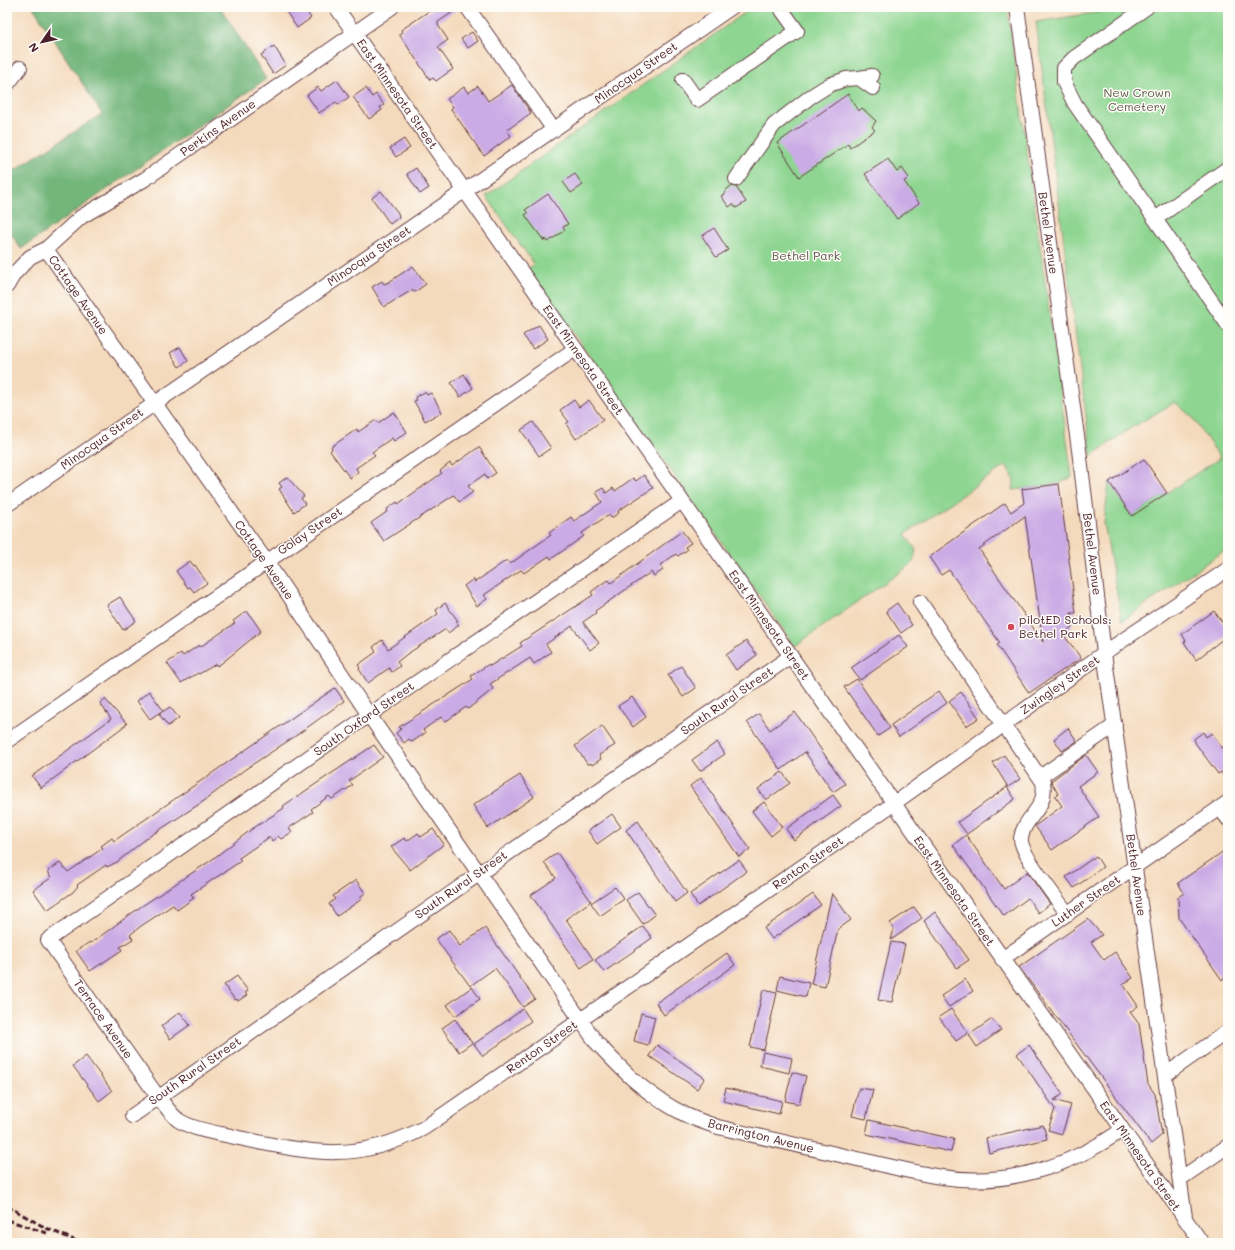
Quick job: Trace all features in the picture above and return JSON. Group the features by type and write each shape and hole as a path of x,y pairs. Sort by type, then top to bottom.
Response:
{"street":[{"name":"East Minnesota Street","path":"336,7 893,804 1200,1240"},
{"name":"Perkins Avenue","path":"7,286 14,274 30,257 46,249 81,217 145,179 392,7"},
{"path":"468,7 554,130"},
{"name":"Minocqua Street","path":"7,505 732,7"},
{"name":"Bethel Avenue","path":"1017,7 1079,450 1104,654 1185,1219"},
{"path":"1147,7 1074,58 1064,68 1064,82 1075,104 1228,325"},
{"path":"683,80 697,100 797,31 782,10"},
{"path":"7,85 20,68"},
{"path":"736,179 774,125 810,97 830,85 846,79 868,81"},
{"path":"1155,219 1228,168"},
{"name":"Cottage Avenue","path":"46,249 266,561 370,715 479,872"},
{"name":"Golay Street","path":"7,741 575,349"},
{"name":"South Oxford Street","path":"48,940 370,715 682,501"},
{"name":"Zwingley Street","path":"893,804 1104,654 1228,570"},
{"path":"920,602 1043,782 1045,793 1041,805 1029,820 1021,838 1023,848 1068,914"},
{"name":"South Rural Street","path":"132,1116 479,872 791,656"},
{"path":"1040,776 1115,725"},
{"name":"Renton Street","path":"158,1097 177,1119 198,1129 315,1152 366,1150 404,1138 430,1125 893,804"},
{"path":"1224,805 1228,819"},
{"name":"Luther Street","path":"1002,959 1224,805"},
{"name":"Barrington Avenue","path":"479,872 603,1050 630,1078 657,1099 691,1118 718,1127 942,1177 982,1180 1033,1173 1081,1155 1122,1130"},
{"name":"Terrace Avenue","path":"48,940 158,1097"},
{"path":"1165,1075 1228,1031"},
{"path":"1180,1179 1228,1146"}],"green space":[{"path":"33,7 220,7 266,79 21,249 7,227 7,175 102,114"},
{"name":"Bethel Park","path":"753,7 1007,7 1072,477 1059,484 1013,490 1014,479 1006,465 905,534 916,550 913,563 795,646 528,269 534,264 486,196"},
{"name":"New Crown Cemetery","path":"1109,7 1228,7 1228,548 1122,621 1104,523 1109,482 1132,516 1220,458 1193,418 1175,402 1131,428 1091,456 1036,22 1100,12"}],"building":[{"path":"283,7 303,7 311,18 297,28"},
{"path":"435,7 459,8 438,22 438,25 448,40 438,47 453,69 436,81 433,78 430,80 399,34 402,32 401,30"},
{"path":"472,32 478,41 468,48 461,39"},
{"path":"274,46 286,65 273,74 261,55"},
{"path":"337,80 349,97 338,105 336,102 319,113 307,95 318,87 321,91"},
{"path":"512,85 531,113 507,130 511,136 484,156 451,109 453,107 447,99 464,87 468,93 478,86 488,101"},
{"path":"366,88 372,97 376,94 384,105 380,107 382,110 369,119 353,97"},
{"path":"848,94 859,111 862,108 876,121 872,127 875,130 850,148 848,144 799,177 777,143"},
{"path":"404,139 410,148 396,157 390,148"},
{"path":"888,159 897,172 902,168 909,178 904,181 919,203 897,219 865,174"},
{"path":"416,168 429,188 420,194 407,174"},
{"path":"575,174 583,185 571,193 563,182"},
{"path":"731,186 736,187 746,202 736,208 733,204 729,207 721,196 726,193 725,191"},
{"path":"381,191 398,213 399,217 390,224 372,198"},
{"path":"548,194 568,224 563,227 565,230 548,242 546,239 544,241 525,215 528,213 525,210"},
{"path":"714,228 728,250 716,257 702,236"},
{"path":"413,266 426,284 415,292 412,290 384,307 372,287 382,281 384,284 389,282"},
{"path":"539,325 548,339 533,349 523,335"},
{"path":"180,347 188,361 179,367 170,353"},
{"path":"464,374 473,388 460,397 451,383"},
{"path":"425,392 427,395 431,393 442,412 425,421 414,401 417,400 415,397"},
{"path":"574,400 579,407 589,400 603,420 576,439 566,424 569,422 560,410"},
{"path":"394,412 407,432 394,441 392,438 372,452 375,455 356,468 358,472 350,478 330,451 332,449 331,447 357,429 358,432 376,420 378,423"},
{"path":"533,422 551,448 539,456 521,430"},
{"path":"479,447 496,473 487,479 485,474 468,486 473,492 459,502 454,495 384,541 371,523 388,511 387,509 397,502 398,504 442,473 440,471 450,463 452,466"},
{"path":"1144,459 1167,493 1132,516 1109,482"},
{"path":"644,475 653,488 618,511 619,513 611,518 610,515 604,518 582,533 584,536 551,559 549,556 524,573 521,570 484,595 487,599 477,606 464,586 473,579 475,582 507,560 510,564 551,535 549,533 571,517 574,521 602,502 596,492 603,488 606,493 613,488 615,491 633,478 636,481"},
{"path":"287,477 304,496 301,498 305,504 294,512 279,489 282,487 279,483"},
{"path":"1059,484 1076,613 1071,613 1072,627 1063,634 1081,658 1029,693 997,645 1000,643 949,570 941,575 929,557 1005,503 1011,512 1024,503 1022,489","holes":["1025,516 1043,642 979,549"]},
{"path":"682,531 691,543 685,547 687,550 678,556 676,554 660,565 663,570 654,576 651,572 595,611 596,613 583,622 599,643 590,650 572,626 546,644 551,652 534,664 530,658 490,684 493,689 468,709 466,707 445,722 441,717 423,730 425,733 412,742 409,739 404,743 396,733 401,729 399,727 473,679 471,676 489,664 490,666 522,646 520,643 593,595 591,592 603,583 609,580 611,583"},
{"path":"190,561 194,566 195,565 207,583 194,592 190,587 188,588 176,571"},
{"path":"120,597 136,621 123,630 107,605"},
{"path":"445,603 458,621 456,622 459,625 448,633 446,629 407,654 397,662 400,666 392,672 389,668 368,683 358,665 376,652 373,647 382,640 388,649 438,614 436,610"},
{"path":"897,603 912,625 901,633 886,611"},
{"path":"247,611 261,631 222,663 217,666 216,664 181,683 167,663 181,653 183,656 199,645 200,647 235,623 233,621"},
{"path":"1214,611 1228,630 1228,635 1196,660 1184,642 1186,641 1182,634"},
{"path":"899,635 908,647 860,680 851,668"},
{"path":"746,641 757,655 736,670 726,655"},
{"path":"681,666 696,688 683,697 668,675"},
{"path":"857,679 890,728 878,736 844,687"},
{"path":"335,688 344,701 294,737 244,770 204,801 147,838 117,862 107,867 106,865 77,885 78,886 73,892 47,910 33,890 51,878 48,871 60,863 68,872 103,848 101,846 112,838 114,841"},
{"path":"149,691 163,710 150,719 137,701"},
{"path":"939,691 947,703 899,737 891,725"},
{"path":"961,692 979,718 966,726 949,701"},
{"path":"632,697 646,717 633,727 618,706"},
{"path":"105,699 127,724 41,788 32,776 111,719 100,703"},
{"path":"170,707 179,718 168,726 159,714"},
{"path":"795,712 845,784 833,792 805,752 781,770 747,722 759,714 770,730"},
{"path":"602,726 615,745 599,755 601,759 592,765 591,763 588,765 575,746"},
{"path":"1068,728 1077,741 1062,751 1054,739"},
{"path":"1203,732 1206,737 1212,733 1222,748 1228,744 1228,782 1221,772 1218,774 1196,744 1194,739"},
{"path":"717,742 725,754 700,771 692,760"},
{"path":"374,745 383,757 349,781 353,785 332,799 329,796 311,809 313,812 289,828 292,832 281,839 278,836 272,841 270,837 239,858 241,861 191,894 194,898 177,910 173,905 141,926 130,935 133,939 120,947 122,950 90,971 76,951 90,942 91,943 139,908 210,861 252,829 284,808 283,806"},
{"path":"1004,755 1020,779 1008,787 993,763"},
{"path":"1086,755 1098,772 1078,786 1099,817 1052,850 1035,826 1062,806 1055,796 1058,794 1051,781"},
{"path":"782,772 790,783 766,800 758,789"},
{"path":"520,775 534,797 488,828 473,805"},
{"path":"701,778 750,849 739,857 690,786"},
{"path":"1007,787 1015,799 967,834 958,822"},
{"path":"833,795 841,806 794,840 786,829"},
{"path":"764,802 782,827 771,836 752,811"},
{"path":"612,814 621,827 597,844 588,831"},
{"path":"638,821 687,893 675,902 626,830"},
{"path":"433,829 444,844 410,870 391,847 404,838 407,841 418,833 421,837"},
{"path":"966,835 1004,889 1027,872 1050,904 1038,913 1028,898 1004,916 953,845"},
{"path":"1228,848 1228,975 1222,980 1179,918 1178,897 1184,893 1178,883"},
{"path":"557,853 591,901 566,919 593,959 581,968 531,895 556,878 544,862"},
{"path":"1096,856 1103,867 1074,888 1066,877"},
{"path":"739,860 747,871 698,906 690,894"},
{"path":"356,880 365,893 360,897 362,899 337,916 329,904 335,899 333,896"},
{"path":"615,887 624,899 600,916 591,903"},
{"path":"638,892 655,915 643,924 626,900"},
{"path":"832,893 851,920 838,929 825,987 811,984"},
{"path":"813,894 821,905 772,939 764,928"},
{"path":"914,907 922,918 891,940 894,929 890,923"},
{"path":"935,912 969,960 957,968 924,921"},
{"path":"1088,919 1102,935 1091,942 1104,960 1115,952 1133,978 1123,984 1138,1006 1130,1012 1139,1024 1148,1084 1155,1094 1162,1135 1151,1144 1019,967"},
{"path":"643,926 652,938 604,972 595,960"},
{"path":"485,928 535,999 523,1007 495,968 470,986 436,939 449,930 460,946"},
{"path":"891,942 905,944 892,1002 878,1000"},
{"path":"727,953 735,965 664,1015 656,1003"},
{"path":"237,976 248,991 245,993 247,995 238,1001 237,999 235,1000 224,985"},
{"path":"780,976 809,983 806,997 777,990"},
{"path":"965,979 973,991 949,1007 941,996"},
{"path":"472,987 480,999 455,1016 447,1005"},
{"path":"763,990 777,993 764,1050 750,1047"},
{"path":"523,1009 531,1021 483,1056 474,1044"},
{"path":"951,1009 968,1033 956,1041 939,1017"},
{"path":"180,1012 190,1025 170,1039 161,1026"},
{"path":"641,1013 655,1017 648,1045 634,1041"},
{"path":"455,1019 472,1043 459,1052 442,1028"},
{"path":"992,1019 1001,1030 977,1047 969,1035"},
{"path":"657,1045 705,1078 697,1089 649,1056"},
{"path":"1029,1045 1063,1094 1054,1100 1071,1105 1062,1134 1048,1130 1055,1109 1017,1054"},
{"path":"763,1052 792,1058 789,1073 760,1066"},
{"path":"86,1056 112,1091 99,1101 73,1066"},
{"path":"792,1072 806,1076 799,1104 785,1101"},
{"path":"726,1088 782,1101 779,1114 723,1101"},
{"path":"859,1088 873,1090 866,1119 852,1116"},
{"path":"869,1120 954,1139 951,1152 866,1134"},
{"path":"1043,1125 1047,1139 989,1153 986,1138"}],"railway":[{"path":"7,1206 46,1228 81,1243"},
{"path":"7,1220 47,1233"}],"place":[{"name":"pilotED Schools: Bethel Park","path":"1011,627"}]}
